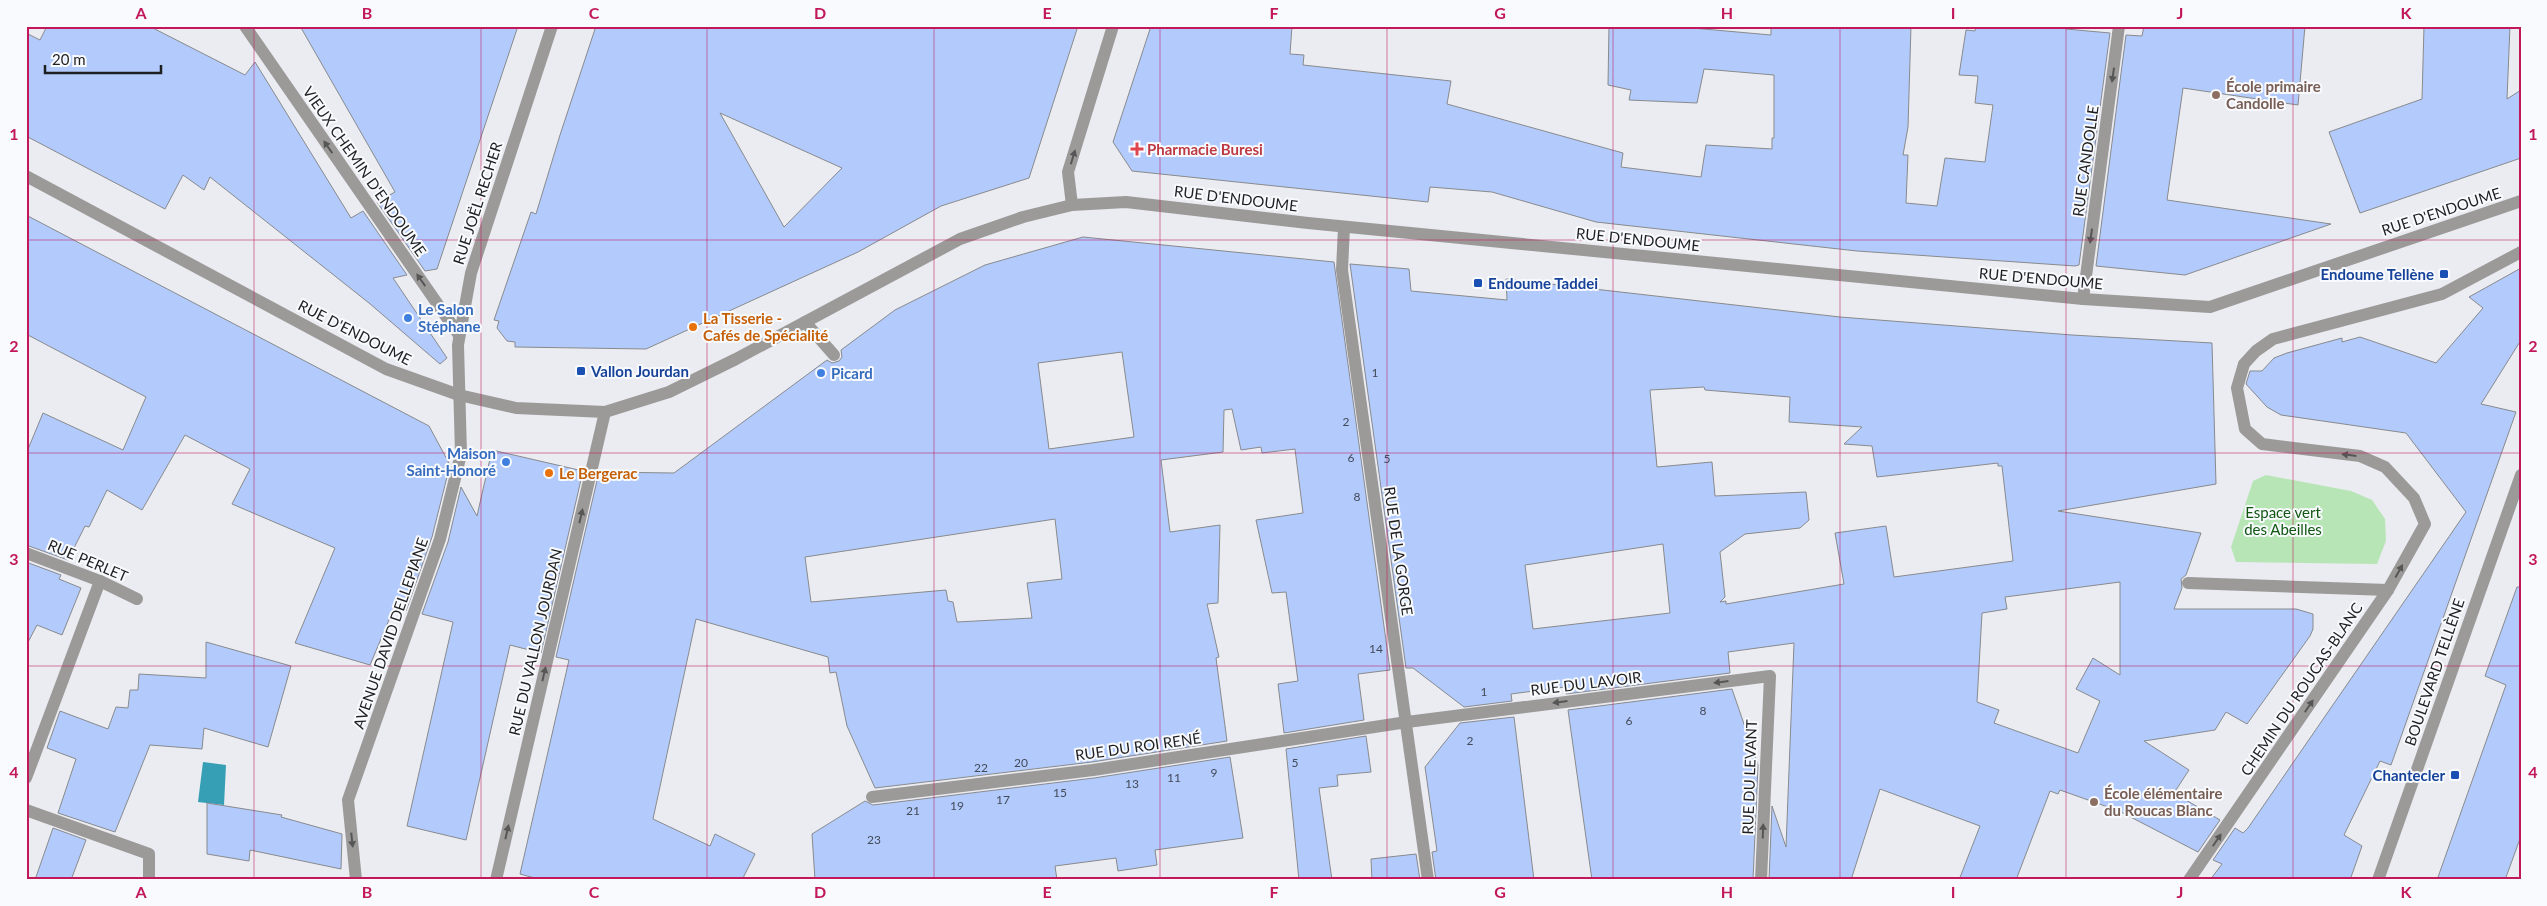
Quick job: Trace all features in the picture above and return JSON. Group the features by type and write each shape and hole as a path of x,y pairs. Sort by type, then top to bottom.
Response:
{"street":[{"name":"VIEUX CHEMIN D'ENDOUME","path":"245,26 459,335"},
{"name":"RUE JOËL RECHER","path":"459,395 459,335 471,273 552,26"},
{"path":"1072,205 1068,172 1113,26"},
{"name":"RUE CANDOLLE","path":"2083,299 2119,26"},
{"name":"RUE D'ENDOUME","path":"26,176 386,369 459,395 510,408 605,412 670,392 960,239 1023,216 1072,205 1126,202 1344,227 2083,299 2210,307 2521,201"},
{"name":"RUE DE LA GORGE","path":"1344,227 1342,270 1428,880"},
{"name":"CHEMIN DU ROUCAS-BLANC","path":"2189,880 2388,590 2425,524 2414,498 2385,467 2360,456 2262,444 2245,429 2237,388 2244,364 2256,351 2273,339 2442,294 2521,252"},
{"path":"805,322 834,355"},
{"name":"AVENUE DAVID DELLEPIANE","path":"356,880 348,800 440,539 461,454 459,395"},
{"name":"RUE DU VALLON JOURDAN","path":"496,880 605,412"},
{"name":"BOULEVARD TELLÈNE","path":"2378,880 2521,475"},
{"name":"RUE PERLET","path":"26,553 100,581 136,599"},
{"path":"26,778 100,581"},
{"name":"CHEMIN DU ROUCAS-BLANC","path":"2188,583 2388,590"},
{"name":"RUE DU LAVOIR","path":"1407,722 1770,676"},
{"name":"RUE DU LEVANT","path":"1762,880 1770,676"},
{"name":"RUE DU ROI RENÉ","path":"872,797 1093,770 1407,722"},
{"path":"26,810 149,854 149,880"}],"green space":[{"name":"Espace vert des Abeilles","path":"2266,475 2351,491 2372,500 2385,519 2386,541 2377,564 2236,562 2231,547 2253,481"}],"water":[{"path":"203,762 226,765 224,805 198,802"}],"building":[{"path":"47,26 149,26 245,75 255,62 351,218 363,211 407,275 393,278 447,358 440,364 369,303 210,177 204,190 183,175 165,209 26,136 26,33 40,40"},
{"path":"300,26 518,26 437,269 425,271 377,202 395,192"},
{"path":"596,26 1078,26 1029,178 941,206 858,252 646,349 515,347 515,342 507,341 497,328 499,321 494,320 531,212 536,214","holes":["720,113 842,168 784,227"]},
{"path":"1151,26 1292,26 1290,54 1304,55 1303,65 1451,81 1447,104 1623,153 1621,167 1701,177 1706,145 1772,149 1772,138 1774,138 1774,75 1704,69 1697,103 1629,100 1631,90 1608,85 1609,26 1670,26 1771,35 1771,26 1911,26 1908,127 1903,155 1908,155 1906,203 1937,206 1945,158 1985,162 1993,105 1975,103 1978,76 1959,75 1966,30 1975,31 1976,26 2066,26 2066,29 2110,33 2079,265 2075,266 1857,251 1596,222 1492,192 1430,187 1428,202 1132,171 1113,142"},
{"name":"École primaire Candolle","path":"2144,26 2305,26 2298,105 2183,88 2167,200 2331,224 2185,275 2096,266 2126,35 2142,36"},
{"path":"2424,26 2510,26 2507,99 2521,90 2521,158 2360,213 2329,132 2422,99"},
{"path":"26,215 429,426 450,465 432,537 406,611 394,608 370,665 295,643 335,548 232,504 250,469 185,435 142,510 107,490 89,527 85,526 68,560 26,545 26,454 43,413 123,450 146,397 26,334"},
{"path":"1083,237 1334,262 1390,670 1358,674 1364,720 1284,733 1278,684 1298,681 1286,592 1272,593 1256,520 1303,513 1295,449 1262,453 1261,447 1241,450 1232,409 1224,410 1223,452 1161,460 1170,532 1220,525 1218,603 1207,604 1219,657 1216,658 1227,741 1092,762 875,788 847,726 836,672 830,673 828,657 696,619 653,819 710,846 715,834 755,854 742,880 542,880 520,874 569,660 556,657 599,472 674,473 827,360 832,363 839,361 842,357 841,350 895,310 985,265","holes":["1122,352 1134,437 1049,449 1038,363","1055,519 1062,579 1027,583 1032,618 957,622 953,602 948,601 946,590 811,602 805,557"]},
{"path":"1350,264 1409,269 1411,291 1507,300 1506,279 1840,317 2072,335 2212,343 2216,484 2058,511 2201,533 2186,575 2181,579 2182,588 2174,609 2296,609 2313,614 2313,629 2310,636 2247,724 2226,712 2215,730 2144,741 2189,770 2174,793 2220,820 2198,852 2119,811 2060,790 2058,794 2050,791 2016,880 1959,880 1980,826 1880,789 1851,880 1769,880 1772,806 1786,847 1794,643 1728,652 1730,673 1566,694 1565,687 1511,694 1512,701 1464,707 1413,668 1406,668","holes":["1704,387 1705,390 1790,397 1789,422 1862,427 1844,444 1872,446 1877,477 1998,463 1998,466 2002,466 2013,561 1894,577 1886,526 1835,533 1844,584 1726,604 1726,601 1720,602 1725,597 1720,552 1745,534 1800,528 1809,520 1806,492 1715,496 1712,462 1657,467 1650,390","1663,544 1670,613 1533,629 1525,565","2120,582 2120,675 2093,658 2076,689 2100,701 2078,753 1994,723 1999,710 1977,702 1982,613 2007,609 2005,597"]},
{"path":"2521,268 2521,340 2481,404 2516,412 2391,765 2380,761 2344,835 2362,846 2350,880 2210,880 2222,864 2213,860 2235,828 2243,833 2248,828 2466,512 2406,433 2281,415 2267,407 2246,384 2250,371 2262,371 2274,358 2287,353 2342,338 2342,342 2360,337 2436,363 2483,308 2469,297"},
{"path":"492,450 583,471 541,653 510,645 466,840 407,826 453,622 422,614 448,542 461,487 477,516"},
{"path":"26,562 61,575 59,579 81,588 62,635 37,625 26,646"},
{"path":"2517,587 2521,587 2521,836 2505,880 2437,880 2506,685 2485,676"},
{"path":"206,642 291,666 268,747 204,728 202,749 150,745 115,832 58,813 76,759 47,748 60,711 108,729 116,707 128,708 130,690 138,690 139,674 206,678"},
{"path":"1732,689 1758,765 1753,880 1592,880 1568,710"},
{"path":"1514,717 1534,880 1436,880 1432,852 1437,851 1425,767 1460,723"},
{"path":"1366,736 1371,772 1337,775 1338,786 1319,788 1332,880 1299,880 1286,749"},
{"path":"1230,757 1243,838 1155,850 1157,865 1118,871 1116,858 1055,866 1057,880 815,880 812,834 865,801 873,805 1094,778"},
{"path":"207,803 282,815 281,817 342,834 341,869 250,850 249,861 207,854"},
{"path":"53,828 86,840 71,880 35,880"},
{"path":"1416,854 1420,880 1372,880 1371,859"}],"place":[{"name":"École primaire Candolle","path":"2216,95"},
{"name":"Pharmacie Buresi","path":"1137,149"},
{"name":"Endoume Tellène","path":"2444,274"},
{"name":"Endoume Taddei","path":"1478,283"},
{"name":"Le Salon Stéphane","path":"408,318"},
{"name":"La Tisserie - Cafés de Spécialité","path":"693,327"},
{"name":"Vallon Jourdan","path":"581,371"},
{"name":"Picard","path":"821,373"},
{"name":"Maison Saint-Honoré","path":"506,462"},
{"name":"Le Bergerac","path":"549,473"},
{"name":"Chantecler","path":"2455,775"},
{"name":"École élémentaire du Roucas Blanc","path":"2094,802"}]}
